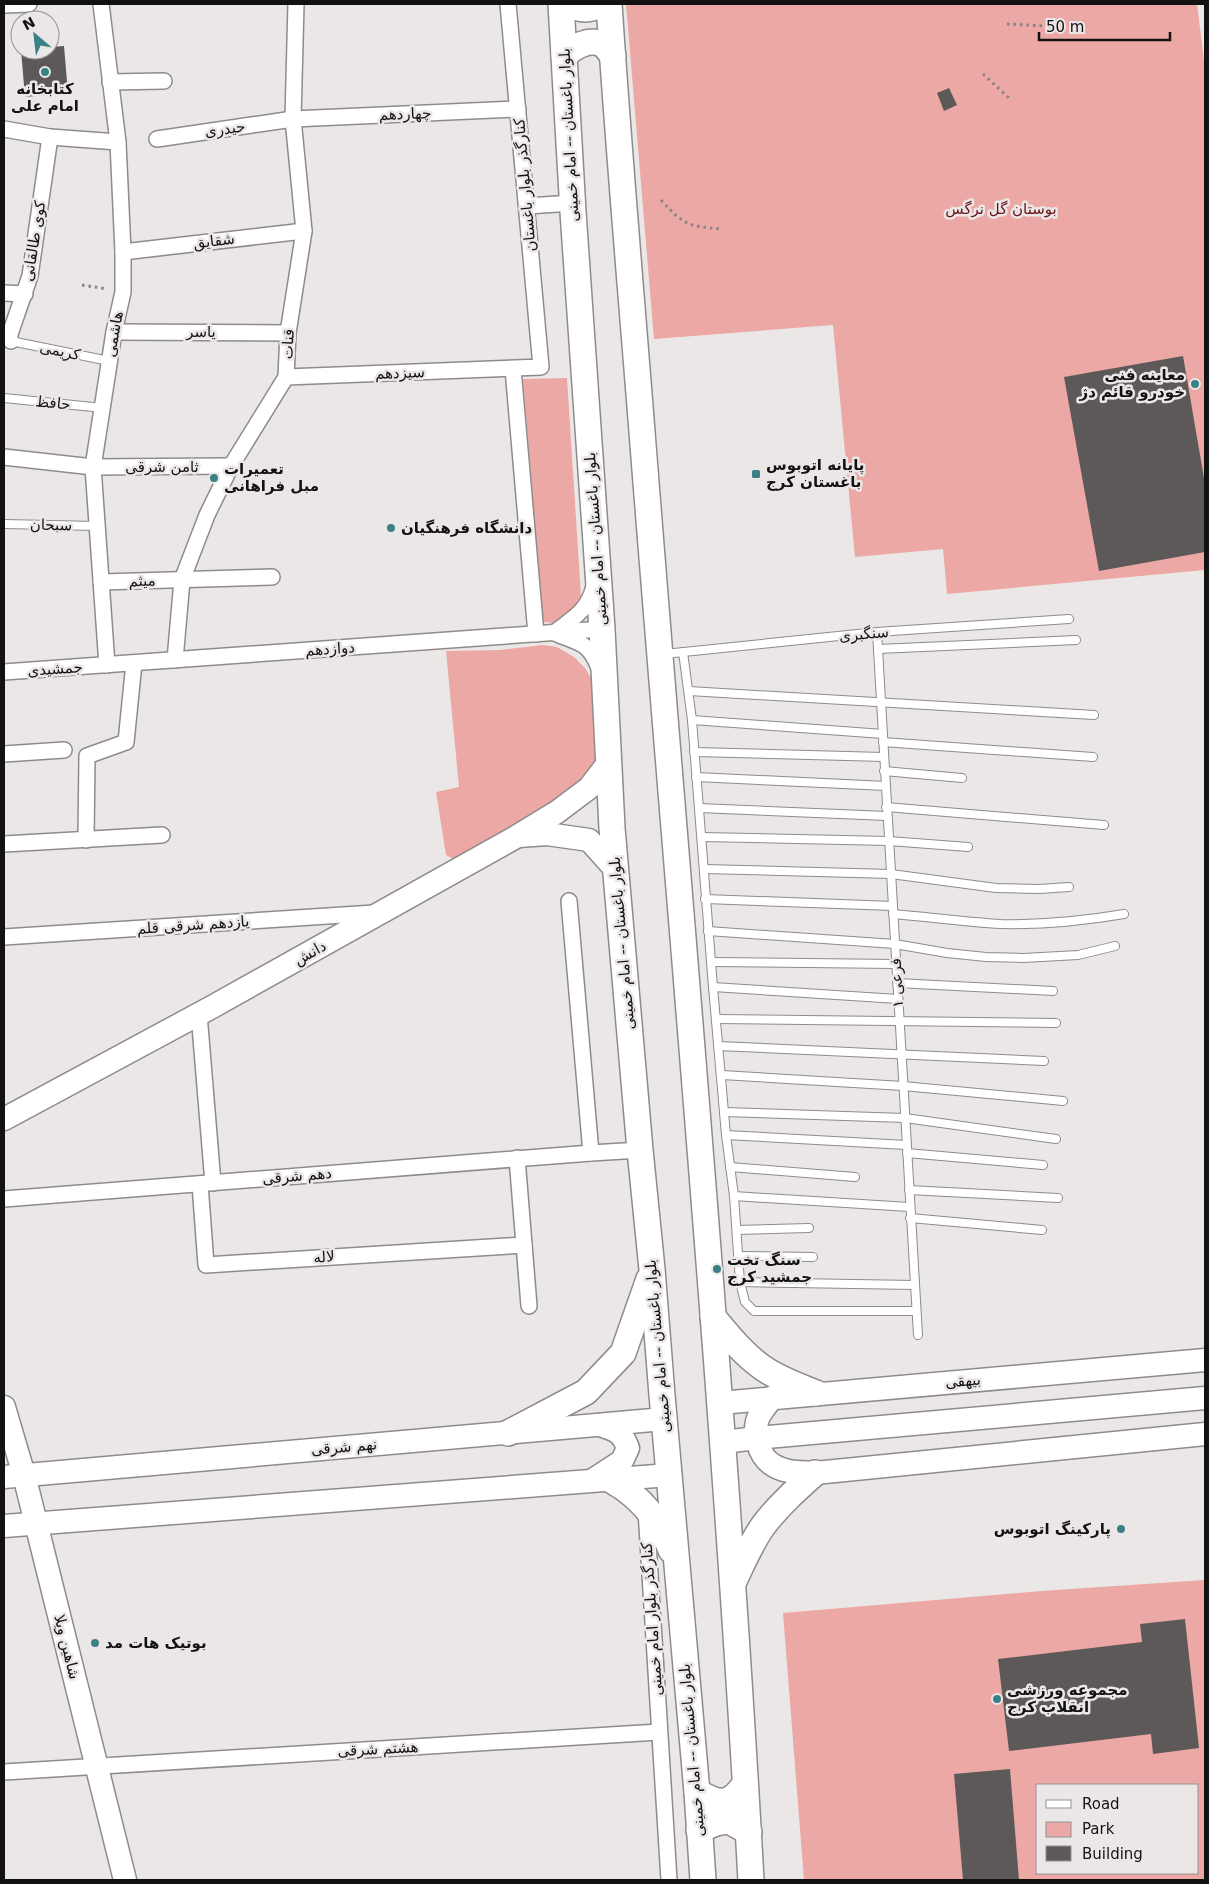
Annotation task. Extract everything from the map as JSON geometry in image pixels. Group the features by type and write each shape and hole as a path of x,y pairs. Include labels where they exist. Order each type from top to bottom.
{"main road":[{"name":"بلوار باغستان -- امام خمینی","path":"561,4 602,629 615,869 652,1269 703,1880"},
{"path":"568,4 583,9 595,8 601,4"},
{"path":"609,4 671,653 751,1880"},
{"path":"564,55 576,45 591,42 603,45 613,56"},
{"path":"508,1433 586,1392 623,1354 652,1269"},
{"path":"713,1317 741,1349 763,1368 784,1380 816,1393"},
{"path":"733,1584 763,1526 777,1508 814,1473"},
{"path":"600,1481 626,1488 646,1506 664,1532 677,1568"},
{"path":"697,1792 712,1801 727,1801 736,1796 745,1784"},
{"path":"699,1830 729,1820 748,1832"}],"street":[{"path":"4,5 29,4"},
{"name":"هاشمی","path":"101,4 118,142 123,252 123,292 114,332 93,467 106,665"},
{"name":"قنات","path":"175,660 182,580 207,516 231,466 286,377 288,333 304,231 293,118 296,4"},
{"name":"کنارگذر بلوار باغستان","path":"508,4 541,367"},
{"path":"110,82 164,81"},
{"name":"چهاردهم","path":"293,118 518,109"},
{"name":"حیدری","path":"157,139 293,118"},
{"path":"4,129 50,137 118,142"},
{"name":"کوی طالقانی","path":"11,341 9,337 30,276 50,137"},
{"path":"527,206 573,203"},
{"name":"شقایق","path":"123,252 304,231"},
{"path":"4,293 25,294"},
{"name":"یاسر","path":"114,332 288,333"},
{"name":"سیزدهم","path":"286,377 541,367"},
{"path":"513,369 536,634"},
{"name":"ثامن شرقی","path":"4,457 93,467 231,466"},
{"path":"553,633 582,612 591,597 598,567"},
{"name":"میثم","path":"101,582 272,578"},
{"name":"دوازدهم","path":"106,665 602,629"},
{"path":"553,633 583,644 593,654 605,684"},
{"path":"86,840 87,756 126,742 134,663"},
{"name":"جمشیدی","path":"4,672 106,665"},
{"path":"4,754 64,750"},
{"path":"516,837 557,812 589,788 609,762"},
{"name":"دانش","path":"4,1119 199,1014 516,837 547,834 590,840 615,869"},
{"path":"4,844 162,835"},
{"path":"569,901 591,1153"},
{"name":"یازدهم شرقی قلم","path":"4,937 383,912"},
{"path":"199,1014 207,1183"},
{"name":"دهم شرقی","path":"4,1199 640,1150"},
{"path":"517,1158 529,1306"},
{"name":"لاله","path":"207,1183 206,1265 524,1245"},
{"name":"بیهقی","path":"720,1403 1205,1360"},
{"path":"773,1397 758,1417 757,1438 766,1458 773,1465 790,1472 814,1473 1205,1434"},
{"path":"723,1442 1205,1398"},
{"name":"شاهین ویلا","path":"4,1413 14,1476 36,1524 125,1880"},
{"name":"نهم شرقی","path":"14,1476 664,1419"},
{"path":"600,1425 624,1436 628,1448 622,1461 600,1481"},
{"path":"4,1526 669,1475"},
{"name":"کنارگذر بلوار امام خمینی","path":"646,1506 669,1880"},
{"name":"هشتم شرقی","path":"4,1772 660,1732"}],"lane":[{"name":"کریمی","path":"11,341 109,362"},
{"name":"حافظ","path":"4,398 103,408"},
{"name":"سبحان","path":"4,524 97,526"},
{"name":"سنگبری","path":"671,653 877,632 1069,619"},
{"name":"۱ فرعی","path":"877,632 909,1207 918,1335"},
{"path":"878,649 1076,640"},
{"path":"671,653 689,691 726,1135 734,1196 740,1282 746,1302 754,1311 916,1311"},
{"path":"689,691 1094,715"},
{"path":"692,720 1093,757"},
{"path":"694,752 884,757"},
{"path":"884,771 962,778"},
{"path":"696,777 886,786"},
{"path":"886,807 1104,826"},
{"path":"699,808 887,816"},
{"path":"702,837 889,841 968,847"},
{"path":"704,869 891,874 996,888 1039,889 1069,887"},
{"path":"705,899 893,910 999,924 1081,921 1124,914"},
{"path":"708,931 895,944 947,953 1023,958 1078,955 1115,946"},
{"path":"711,962 896,964"},
{"path":"897,983 1053,991"},
{"path":"713,987 898,999"},
{"path":"716,1019 1056,1023"},
{"path":"718,1046 1044,1061"},
{"path":"722,1075 903,1086 1063,1101"},
{"path":"724,1112 905,1118 1056,1139"},
{"path":"726,1135 907,1149 1043,1165"},
{"path":"730,1166 855,1176"},
{"path":"909,1190 1058,1198"},
{"path":"734,1196 909,1207"},
{"path":"910,1218 1042,1230"},
{"path":"737,1230 809,1228"},
{"path":"738,1256 813,1257"},
{"path":"740,1282 915,1286"}],"path":[{"path":"1006,24 1043,26"},
{"path":"983,74 1009,98"},
{"path":"661,200 679,219 695,227 722,229"},
{"path":"82,285 123,292"}],"green space":[{"name":"بوستان گل نرگس","path":"626,4 1197,4 1205,68 1205,570 947,594 943,549 855,557 833,325 654,339"},
{"path":"567,378 582,612 554,623 543,622 523,379"},
{"path":"543,645 557,647 574,657 585,668 596,687 597,760 579,785 456,860 446,855 436,792 459,787 446,651 500,650"},
{"name":"مجموعه ورزشی انقلاب کرج","path":"1205,1580 1205,1880 804,1880 783,1613 1041,1591"}],"building":[{"name":"کتابخانه امام علی","path":"60,46 64,46 68,93 25,97 22,60 60,60"},
{"path":"949,88 957,105 944,111 937,93"},
{"path":"1183,356 1205,484 1205,552 1099,571 1064,377"},
{"path":"1185,1619 1199,1748 1153,1754 1151,1734 1009,1751 998,1659 1142,1642 1140,1624"},
{"path":"1010,1769 1019,1880 963,1880 954,1774"}],"place":[{"name":"کتابخانه امام علی","path":"45,72"},
{"name":"معاینه فنی خودرو قائم دژ","path":"1195,384"},
{"name":"پایانه اتوبوس باغستان کرج","path":"756,474"},
{"name":"تعمیرات مبل فراهانی","path":"214,478"},
{"name":"دانشگاه فرهنگیان","path":"391,528"},
{"name":"سنگ تخت جمشید کرج","path":"717,1269"},
{"name":"پارکینگ اتوبوس","path":"1121,1529"},
{"name":"بوتیک هات مد","path":"95,1643"},
{"name":"مجموعه ورزشی انقلاب کرج","path":"997,1699"}]}
